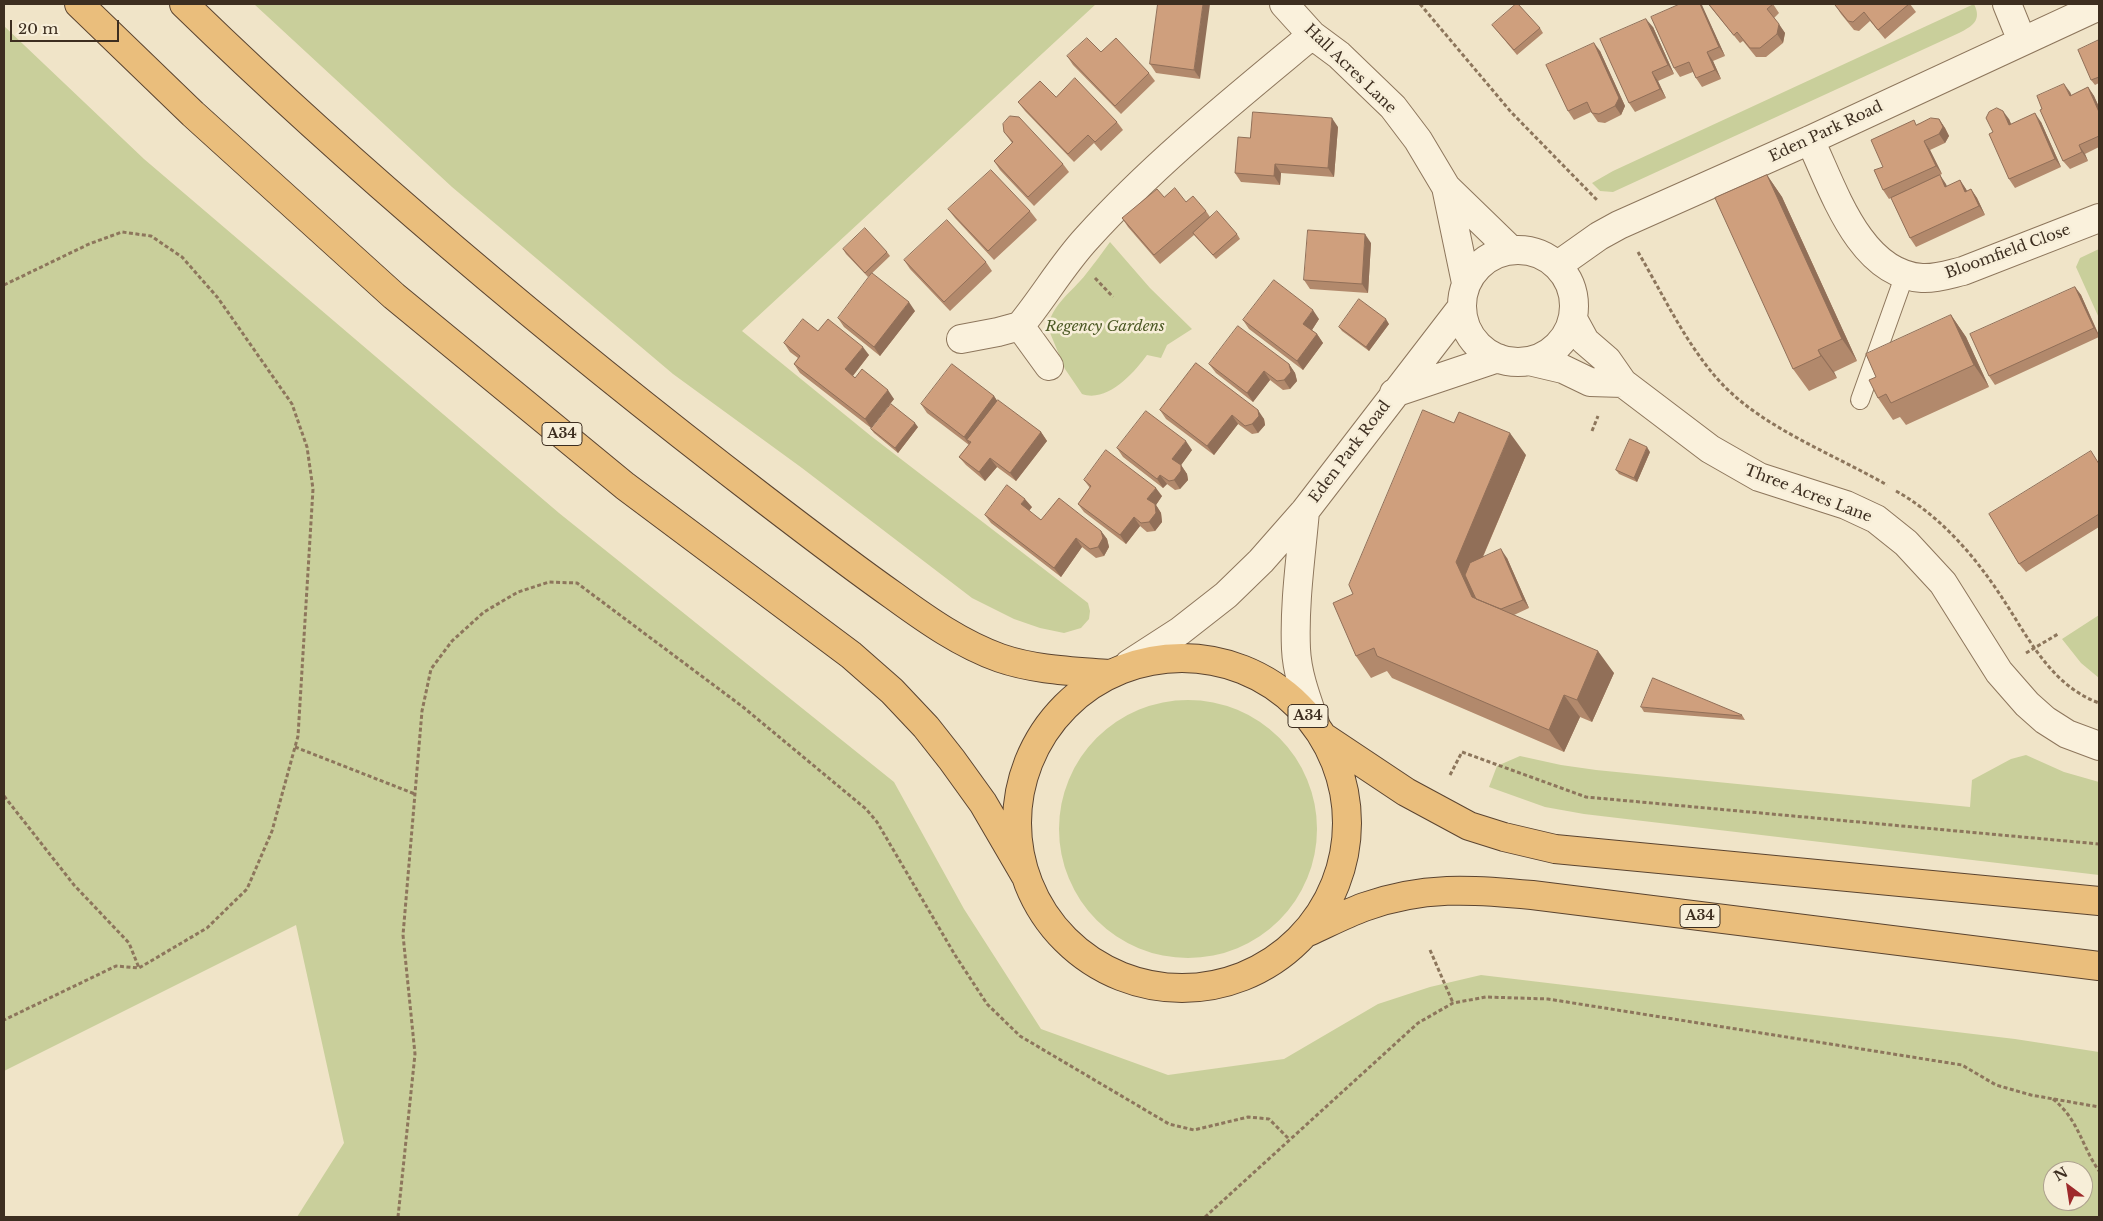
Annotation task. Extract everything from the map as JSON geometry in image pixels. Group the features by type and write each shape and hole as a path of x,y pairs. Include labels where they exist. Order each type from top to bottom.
{"highway":[{"name":"A34","path":"79,4 208,128 394,296 625,486 851,655 892,691 926,727 983,803 1025,875 1036,901 1056,931 1086,958 1120,977 1153,986 1188,988 1226,983 1257,971 1282,955 1306,933 1327,904 1338,881 1345,854 1348,827 1346,794 1334,756 1320,731"},
{"name":"A34","path":"184,4 245,63 448,246 674,430 859,572 964,642 1000,658 1041,669 1119,669 1174,658 1203,658 1232,664 1260,676 1282,690 1320,731 1406,792 1469,826 1504,837 1555,849 2099,901"},
{"name":"A34","path":"1025,875 1016,834 1017,803 1026,766 1052,721 1067,704 1085,689 1119,669"},
{"name":"A34","path":"1306,933 1364,907 1398,898 1441,890 1474,890 1552,897 2099,966"}],"street":[{"name":"Hall Acres Lane","path":"1284,4 1312,35 1339,55 1393,108 1418,140 1446,187 1511,250"},
{"path":"2007,4 2022,41"},
{"name":"Eden Park Road","path":"1558,266 1598,236 1619,225 1810,140 2099,6"},
{"path":"961,339 1020,326 1035,309 1072,254 1105,219 1205,126 1312,35"},
{"name":"Bloomfield Close","path":"1810,140 1857,235 1870,252 1887,266 1906,274 1922,278 1943,276 2099,218"},
{"name":"Hall Acres Lane","path":"1446,187 1464,295"},
{"path":"1511,250 1528,250 1544,256 1558,266 1569,280 1574,296 1573,319 1567,334 1557,346 1544,356 1530,361 1513,362 1498,358 1483,350 1472,337 1464,323 1464,295 1474,271 1484,261 1497,253 1511,250"},
{"name":"Eden Park Road","path":"1119,669 1180,631 1226,595 1261,561 1305,511 1394,393 1464,295"},
{"name":"Three Acres Lane","path":"1573,319 1586,341 1608,360 1623,383 1693,437 1731,462 1759,477 1846,505 1876,519 1906,543 1943,583 1999,672 2027,704 2045,720 2067,734 2099,746"},
{"path":"1020,326 1049,366"},
{"name":"Eden Park Road","path":"1394,393 1498,358"},
{"path":"1530,361 1563,369 1590,382 1623,383"},
{"name":"Eden Park Road","path":"1305,511 1297,594 1296,650 1304,693 1320,731"}],"lane":[{"path":"1860,400 1906,274"}],"path":[{"path":"1420,4 1511,112 1602,204"},
{"path":"4,285 89,244 122,232 151,236 182,257 218,298 292,404 307,447 313,489 298,736 272,831 247,889 207,928 139,968 116,966 4,1020"},
{"path":"398,1217 415,1054 403,935 422,711 431,669 452,641 484,612 518,592 549,582 577,583 742,707 866,809 877,822 955,955 987,1004 1020,1036 1169,1124 1194,1130 1248,1117 1269,1119 1289,1140"},
{"path":"2022,656 2058,634"},
{"path":"295,747 415,794"},
{"path":"1450,774 1462,752 1586,798 2099,844"},
{"path":"4,796 74,885 129,943 139,968"},
{"path":"1430,950 1453,1003"},
{"path":"1205,1217 1418,1023 1453,1003 1486,997 1548,999 1962,1065 1996,1085 2099,1107"},
{"path":"2052,1098 2066,1109 2099,1171"}],"green space":[{"path":"254,4 1096,4 742,331 871,436 1088,603 1089,619 1081,628 1064,633 1040,628 1014,619 972,598 802,468 673,374 452,187"},
{"path":"1974,4 1977,14 1975,22 1959,33 1613,192 1600,191 1592,183 1613,171"},
{"path":"4,26 144,159 559,513 894,782 964,909 1041,1029 1168,1075 1284,1059 1378,1004 1430,987 1481,975 2015,1039 2099,1052 2099,1217 297,1217 344,1143 296,925 4,1071"},
{"name":"Regency Gardens","path":"1110,242 1150,288 1192,329 1167,345 1161,358 1147,355 1119,385 1101,394 1091,396 1082,394 1065,369 1048,328 1053,312 1058,305 1086,274"},
{"path":"2099,249 2099,318 2076,267 2080,258"},
{"path":"2099,615 2099,678 2081,663 2062,639"},
{"path":"1188,700 1213,703 1237,710 1259,722 1279,738 1295,758 1307,780 1314,804 1317,829 1314,854 1307,878 1295,900 1279,920 1259,936 1237,948 1213,955 1188,958 1163,955 1139,948 1117,936 1097,920 1081,900 1069,878 1062,854 1059,829 1062,804 1069,780 1081,758 1097,738 1117,722 1139,710 1163,703"},
{"path":"2026,755 2064,772 2099,782 2099,875 1584,814 1545,807 1489,787 1497,766 1520,756 1596,770 1970,807 1972,780 2011,759"}],"building":[{"path":"1158,4 1203,4 1194,70 1150,64"},
{"path":"1516,4 1540,28 1514,50 1492,25"},
{"path":"1680,4 1700,4 1719,47 1707,52 1715,70 1696,78 1689,62 1674,68 1651,17"},
{"path":"1709,4 1773,4 1767,9 1779,24 1777,34 1760,48 1750,48 1737,32 1734,35"},
{"path":"1835,4 1909,4 1878,30 1864,12 1853,22 1848,21"},
{"path":"1646,19 1668,65 1652,72 1660,89 1629,103 1600,39"},
{"path":"1087,38 1101,52 1116,38 1149,73 1115,106 1067,56"},
{"path":"2099,40 2099,77 2091,80 2078,50"},
{"path":"1594,43 1619,98 1615,106 1599,114 1592,113 1587,102 1568,111 1546,65"},
{"path":"1075,78 1117,122 1095,142 1088,135 1068,154 1018,102 1040,81 1056,97"},
{"path":"2064,84 2070,96 2088,87 2099,112 2099,136 2079,145 2082,152 2063,161 2040,110 2042,109 2037,96"},
{"path":"1997,108 2003,111 2009,125 2035,113 2055,159 2009,179 1989,134 1993,132 1986,118 1989,112"},
{"path":"1253,112 1332,118 1328,168 1275,164 1274,176 1235,173 1238,137 1250,138"},
{"path":"1010,116 1019,117 1063,164 1028,197 994,161 1013,142 1004,132 1003,124"},
{"path":"1931,118 1939,119 1943,127 1939,134 1924,141 1936,166 1883,190 1874,170 1883,167 1871,140 1914,120 1916,125"},
{"path":"991,170 1030,211 988,251 948,209"},
{"path":"1767,175 1842,339 1818,350 1821,356 1793,369 1715,198"},
{"path":"1940,175 1945,187 1960,180 1965,192 1971,189 1979,206 1910,238 1891,198"},
{"path":"1175,188 1186,202 1193,196 1206,211 1154,255 1122,218 1157,189 1164,197"},
{"path":"1217,211 1237,234 1213,255 1193,233"},
{"path":"947,220 986,262 944,302 904,260"},
{"path":"865,228 887,252 865,273 843,249"},
{"path":"1308,230 1365,234 1362,284 1304,280"},
{"path":"872,273 909,302 874,347 838,318"},
{"path":"1274,280 1313,310 1303,324 1317,334 1297,361 1243,320"},
{"path":"2075,287 2094,328 1989,376 1970,334"},
{"path":"1359,299 1386,319 1366,347 1339,327"},
{"path":"1951,315 1974,365 1891,403 1886,394 1878,398 1869,380 1876,377 1866,354"},
{"path":"803,319 818,331 828,319 863,347 845,369 855,378 862,369 888,390 865,419 794,364 800,356 784,343"},
{"path":"1238,326 1289,364 1291,372 1284,380 1277,381 1264,371 1247,393 1209,364"},
{"path":"1196,363 1258,410 1259,416 1252,424 1245,426 1232,415 1207,446 1160,410"},
{"path":"952,364 994,396 964,437 921,404"},
{"path":"998,400 1041,432 1010,473 990,458 979,472 959,457 971,442 967,440"},
{"path":"891,404 915,423 895,448 871,429"},
{"path":"1423,410 1454,423 1459,412 1510,433 1456,562 1472,597 1598,651 1577,700 1564,695 1549,730 1377,656 1374,648 1356,656 1333,603 1353,594 1349,585"},
{"path":"1146,411 1186,441 1172,459 1181,465 1181,471 1174,480 1169,481 1160,475 1157,479 1117,448"},
{"path":"1630,439 1647,447 1634,478 1616,470"},
{"path":"1106,450 1156,488 1147,499 1155,504 1156,513 1149,522 1141,523 1134,517 1120,535 1078,504 1091,486 1084,480"},
{"path":"2091,451 2099,464 2099,514 2019,564 1989,514"},
{"path":"1007,485 1025,499 1021,504 1041,520 1059,498 1101,531 1103,538 1098,547 1090,549 1076,538 1054,568 985,515"},
{"path":"1501,549 1523,600 1501,609 1476,599 1465,575 1470,563"},
{"path":"1653,678 1742,715 1641,707"}]}
